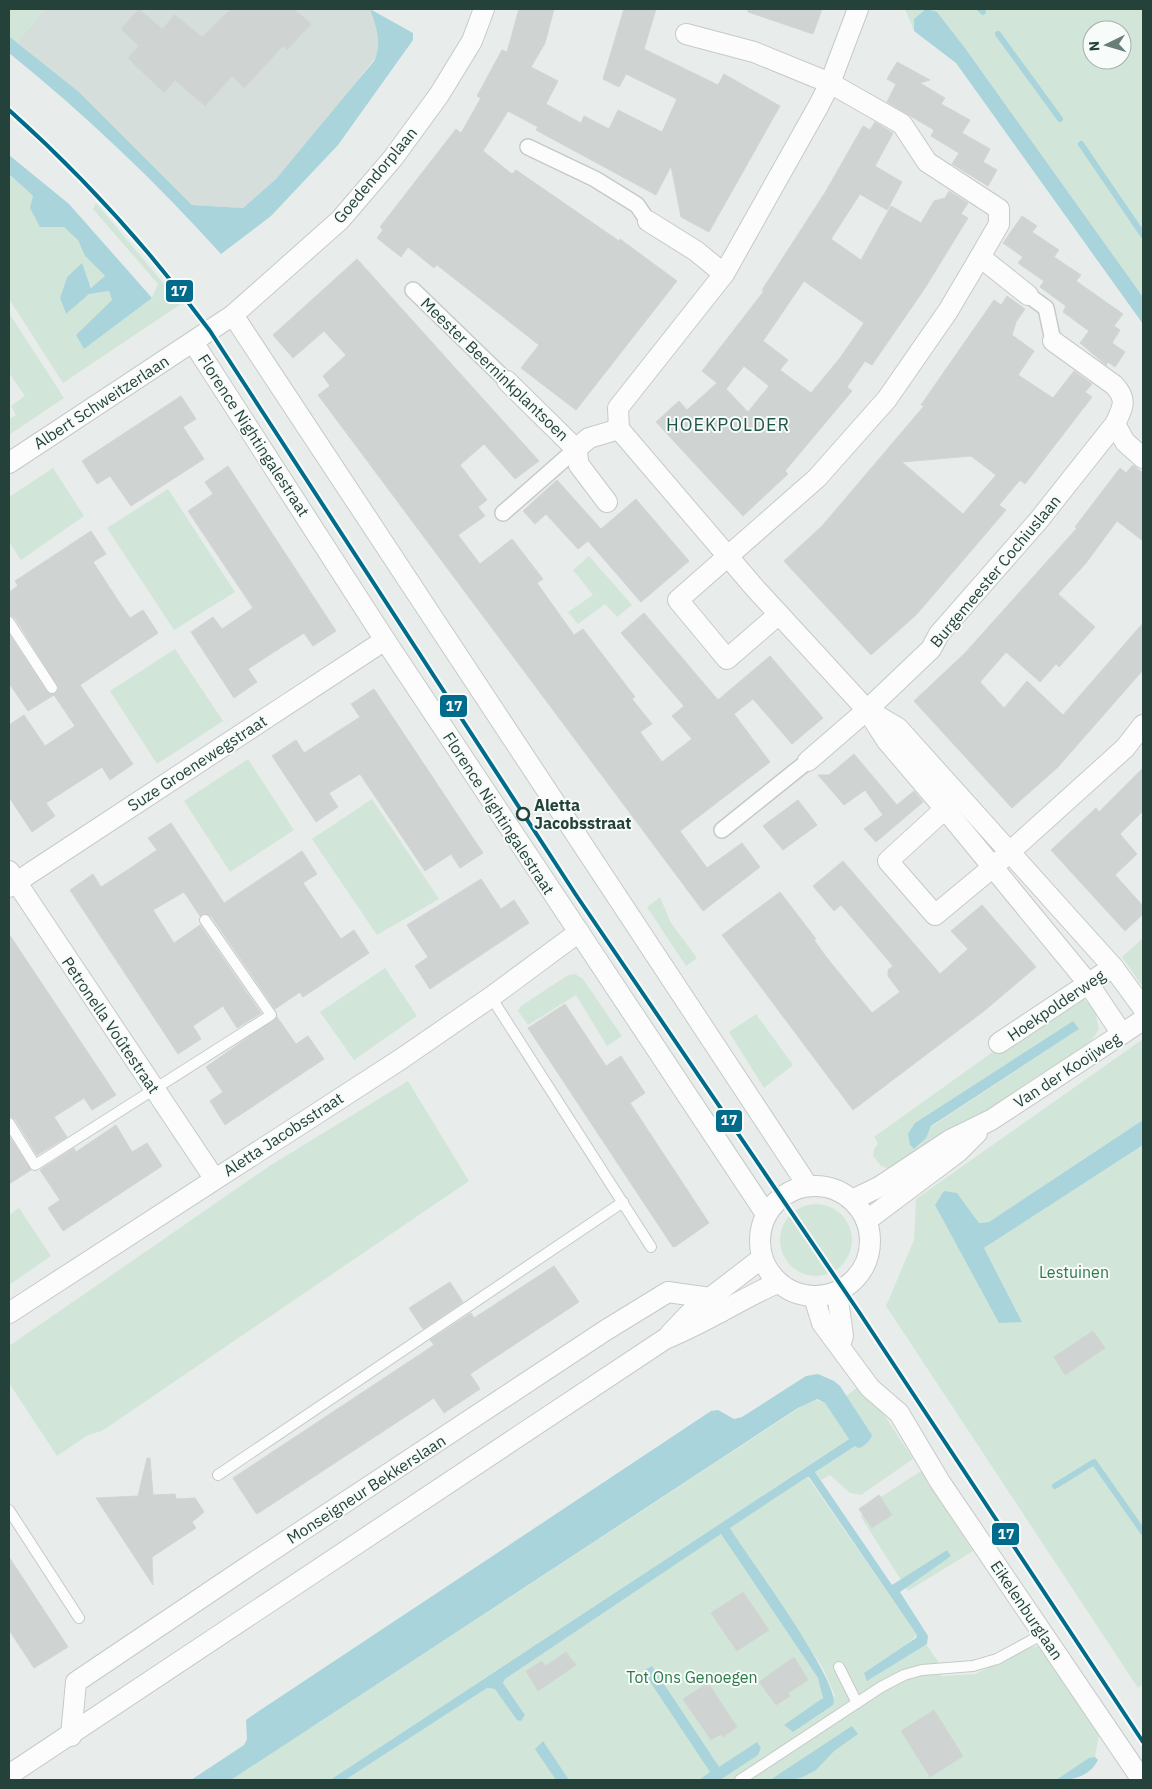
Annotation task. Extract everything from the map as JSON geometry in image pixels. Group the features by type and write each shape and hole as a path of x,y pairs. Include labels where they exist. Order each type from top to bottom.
{"street":[{"name":"Goedendorplaan","path":"233,315 340,220 393,158 439,95 472,41 484,9"},
{"path":"858,9 830,83 724,274 618,408 619,429 728,557 867,710 887,741 952,802 1010,851 1114,967 1143,1008"},
{"path":"686,34 754,52 830,83 902,124 927,162 998,209 999,224 948,312 887,398 817,478 678,600 728,659 779,614"},
{"path":"528,147 595,179 637,204 648,221 696,251 724,274"},
{"path":"980,257 1046,308 1053,341"},
{"name":"Meester Beerninkplantsoen","path":"413,290 576,449 579,465 607,502"},
{"name":"Florence Nightingalestraat","path":"233,315 193,342 385,640 766,1214"},
{"path":"233,315 808,1186"},
{"name":"Burgemeester Cochiuslaan","path":"867,710 931,649 939,634 1038,521 1115,424 1124,406 1122,394 1114,385 1053,341"},
{"name":"Albert Schweitzerlaan","path":"9,463 193,342"},
{"path":"1115,424 1125,442 1143,458"},
{"name":"Meester Beerninkplantsoen","path":"503,513 589,438 619,429"},
{"name":"Suze Groenewegstraat","path":"11,880 385,640"},
{"path":"722,830 808,761 867,710"},
{"path":"952,802 888,861 935,915 993,867 1125,748 1143,725"},
{"path":"952,802 993,867 1088,982 1122,1034"},
{"name":"Petronella Voûtestraat","path":"11,880 214,1178"},
{"name":"Aletta Jacobsstraat","path":"9,1313 214,1178 401,1059 491,997 579,932"},
{"name":"Hoekpolderweg","path":"999,1043 1088,982 1114,967"},
{"name":"Van der Kooijweg","path":"852,1200 879,1186 950,1140 991,1120 1143,1020"},
{"name":"Van der Kooijweg","path":"866,1221 958,1152 991,1120"},
{"path":"808,1186 824,1186 838,1191 852,1200 866,1221 870,1238 868,1255 861,1271 850,1284 836,1293 814,1297 800,1295 778,1282 768,1271 762,1258 759,1244 761,1228 766,1214 780,1198 790,1192 808,1186"},
{"path":"9,1775 18,1765 71,1736 666,1339 696,1327 762,1258"},
{"path":"715,1305 778,1282"},
{"name":"Monseigneur Bekkerslaan","path":"71,1736 76,1682 247,1566 606,1330 668,1292 715,1305"},
{"path":"836,1293 843,1336 840,1345"},
{"name":"Eikelenburglaan","path":"814,1297 822,1323 870,1388 899,1413 940,1482 1043,1634 1140,1770"}],"lane":[{"path":"9,622 52,688"},
{"path":"9,1123 35,1165 271,1015 205,920"},
{"path":"491,997 651,1247"},
{"path":"218,1475 623,1202"},
{"path":"9,1510 79,1618"},
{"path":"740,1780 857,1703 904,1675 922,1670 973,1666 997,1659 1043,1634"},
{"path":"839,1667 857,1703"}],"shaded area":[{"path":"45,9 370,9 379,36 378,54 317,133 276,179 243,208 192,205 79,92 17,42"}],"green space":[{"path":"9,9 45,9 17,42 9,36"},
{"path":"905,9 1143,9 1143,297 965,48 937,12 914,19 914,31"},
{"path":"9,174 79,240 85,256 105,277 92,288 82,264 67,277 60,298 66,314 89,294 109,291 112,300 76,335 84,349 152,298 158,284 93,209 96,203 181,304 63,383 9,299"},
{"path":"9,313 64,398 9,435 9,419 16,415 11,406 25,396 9,373"},
{"path":"53,468 84,516 21,560 9,542 9,497"},
{"path":"168,489 235,592 174,630 107,528"},
{"path":"589,556 632,605 617,617 605,604 578,624 568,612 593,595 573,570"},
{"path":"175,649 223,721 157,764 110,691"},
{"path":"248,759 294,830 230,872 184,801"},
{"path":"372,799 439,899 377,935 312,839"},
{"path":"660,897 671,923 697,958 686,966 647,907"},
{"path":"1143,938 1143,987 1122,957"},
{"path":"385,968 417,1016 354,1060 320,1012"},
{"path":"575,974 583,979 622,1036 607,1046 576,995 528,1025 518,1011 521,1006 568,975"},
{"path":"1075,993 1094,1007 1099,1029 1090,1043 926,1153 889,1169 881,1166 873,1156 874,1149 878,1144 874,1137","holes":["1073,1021 1079,1029 931,1127 919,1145 914,1148 915,1123"]},
{"path":"756,1014 793,1065 764,1088 729,1032"},
{"name":"Lestuinen","path":"1143,1039 1143,1120 989,1222 979,1223 957,1193 943,1191 1022,1322 984,1248 1143,1145 1143,1684 1138,1688 886,1306 914,1240 916,1199"},
{"path":"408,1081 469,1181 102,1431 88,1435 57,1456 9,1383 9,1346 271,1165"},
{"path":"816,1204 836,1210 846,1220 852,1240 846,1260 836,1270 816,1276 796,1270 786,1260 780,1240 786,1220 796,1210"},
{"path":"19,1208 51,1256 9,1285 9,1215"},
{"path":"858,1387 883,1413 913,1459 861,1495 850,1493 830,1475 821,1480 815,1471 872,1435 846,1396"},
{"path":"813,1399 825,1403 850,1438 330,1780 231,1780"},
{"path":"921,1471 973,1551 908,1591 905,1586 951,1556 947,1550 901,1580 861,1517 864,1508"},
{"name":"Tot Ons Genoegen","path":"807,1476 917,1635 867,1681 926,1644 940,1664 941,1676 975,1674 1032,1647 1040,1646 1099,1734 1095,1757 1056,1780 345,1780 487,1688 495,1689 525,1715 503,1683 505,1679 721,1534 818,1678 823,1694 821,1701 835,1696 823,1668 730,1528"}],"water":[{"path":"370,9 413,33 413,40 338,145 271,216 221,254 119,149 9,53 9,36 79,92 192,205 243,208 276,179 374,61 377,54 378,41"},
{"path":"926,9 937,12 965,48 1143,297 1143,324 956,63 914,31 914,19"},
{"path":"9,155 69,204 152,298 84,349 76,335 112,300 109,291 89,294 66,314 60,298 67,277 82,263 91,288 105,276 85,256 78,240 64,227 40,227 30,208 33,196 9,174"},
{"path":"1073,1021 1079,1029 931,1126 926,1138 914,1149 910,1145 908,1134 915,1123"},
{"path":"1143,1120 1143,1145 984,1248 1022,1322 999,1323 935,1205 944,1191 957,1193 979,1223 989,1222"},
{"path":"818,1374 834,1381 840,1386 872,1435 865,1445 858,1448 855,1446 815,1472 892,1585 947,1550 951,1556 900,1592 928,1636 927,1644 867,1681 864,1673 916,1638 917,1635 809,1477 730,1528 809,1647 824,1673 832,1693 833,1705 793,1732 784,1725 823,1698 818,1678 721,1534 505,1679 503,1683 525,1715 521,1721 517,1720 495,1689 487,1688 345,1780 330,1780 849,1439 825,1403 817,1399 798,1408 231,1780 191,1780 244,1745 247,1739 246,1720 250,1717 711,1411 718,1410 734,1419 742,1417 806,1376"},
{"path":"652,1666 719,1767 757,1742 761,1748 758,1755 720,1780 699,1780 710,1772 643,1671"},
{"path":"852,1726 858,1734 834,1751 816,1770 803,1777 791,1780 770,1780"},
{"path":"543,1741 569,1780 556,1780 535,1749"},
{"path":"1095,1757 1098,1760 1085,1774 1074,1778 1056,1780 1089,1758"}],"building":[{"path":"139,9 162,29 175,15 202,37 231,9 294,9 311,24 287,50 283,46 244,88 232,76 205,106 175,80 164,93 128,58 139,46 121,29"},
{"path":"519,9 554,9 545,43 531,67 558,81 546,104 581,123 584,116 609,129 618,110 662,132 677,99 626,74 619,87 603,79 624,9 656,9 644,49 718,85 724,74 780,106 709,232 681,217 671,166 656,195 536,130 538,127 508,111 483,151 512,174 516,170 619,241 620,239 677,281 576,410 521,368 539,345 437,265 434,268 408,247 401,257 377,238 383,230 380,227 456,129 461,133 481,98 477,96 502,50 507,52"},
{"path":"748,9 822,9 813,34 748,12"},
{"path":"897,62 930,80 920,83 945,98 941,104 970,120 962,133 990,149 983,162 997,170 988,186 952,164 959,153 931,136 934,130 887,102 896,84 887,79"},
{"path":"875,122 893,133 875,166 902,182 887,210 860,194 831,239 861,260 891,206 921,223 934,201 945,198 949,191 968,203 961,214 968,218 925,288 872,365 865,361 847,387 852,391 785,471 788,474 743,516 656,422 679,401 687,410 717,383 702,371 764,291 762,290 826,191 863,126 870,130","holes":["804,281 864,323 840,358 811,393 780,370 788,360 763,341","744,366 769,386 748,412 726,389"]},
{"path":"1022,216 1037,226 1032,232 1059,250 1054,257 1081,275 1076,281 1123,314 1114,326 1120,330 1112,343 1125,352 1115,367 1108,362 1106,365 1080,343 1089,331 1063,312 1066,306 1040,287 1044,281 1018,263 1023,257 1003,243"},
{"path":"357,259 539,461 515,479 484,444 460,465 487,500 478,507 485,516 458,535 480,564 512,539 543,579 537,583 574,635 583,629 635,697 632,699 652,724 640,732 662,762 692,739 672,716 684,706 621,633 644,613 718,700 770,656 823,718 792,744 753,699 734,714 770,762 680,831 707,868 742,843 760,867 703,911 318,395 330,386 323,376 346,355 324,331 293,358 273,335"},
{"path":"1007,296 1025,309 1016,322 1012,335 1034,351 1018,375 1053,398 1074,371 1092,384 1085,392 1092,397 1025,484 1020,480 999,505 1006,510 947,579 916,615 871,655 784,561 822,526 924,406 921,405 994,300 1001,305","holes":["971,456 996,475 963,514 902,462"]},
{"path":"181,396 196,419 183,427 204,459 131,506 110,476 97,484 82,461"},
{"path":"1133,465 1143,473 1143,541 1117,521 1086,563 1058,594 1095,627 1059,667 1056,664 1040,682 1006,652 980,682 1004,708 1027,681 1063,715 1143,623 1143,670 1058,767 1012,808 914,701 965,653 1077,528 1075,527 1120,468 1126,473"},
{"path":"228,466 336,631 313,646 304,633 248,669 257,682 234,698 191,632 213,617 222,629 253,608 188,511 213,494 205,482"},
{"path":"557,480 601,529 636,499 689,561 641,602 588,541 578,549 546,514 535,524 523,511"},
{"path":"91,531 106,554 93,562 119,602 130,618 143,610 158,633 80,685 133,764 110,780 102,767 46,803 55,816 32,832 9,797 9,725 24,715 45,746 75,726 54,695 28,711 9,683 9,634 47,692 55,694 59,688 15,618 9,615 9,592 18,586 15,581"},
{"path":"374,689 483,853 460,868 451,854 425,871 360,774 329,793 338,807 316,822 272,756 296,740 304,753 360,717 351,704"},
{"path":"854,754 897,805 914,791 923,802 876,842 864,829 883,815 865,790 844,805 818,775 829,775"},
{"path":"1143,768 1143,811 1120,834 1137,854 1115,875 1143,906 1143,914 1125,931 1051,850 1096,808 1099,812"},
{"path":"798,800 817,825 783,850 763,826"},
{"path":"171,823 224,903 302,851 317,874 303,883 341,939 354,930 369,953 303,997 300,992 275,1009 211,916 205,913 200,916 184,892 153,910 174,943 200,925 261,1013 237,1028 223,1006 193,1026 201,1039 178,1054 70,890 93,874 101,887 132,867 157,850 148,838"},
{"path":"843,861 940,974 968,949 951,931 982,905 1036,967 984,1011 853,1110 722,935 780,892 816,939 814,940 827,958 872,1013 900,992 888,976 888,970 893,966 841,905 834,911 813,886"},
{"path":"481,879 501,909 514,900 529,923 430,989 415,966 428,957 407,925"},
{"path":"9,934 116,1095 92,1110 84,1098 54,1117 67,1137 37,1155 15,1119 9,1116"},
{"path":"565,1004 606,1066 621,1056 645,1093 630,1103 709,1223 676,1246 673,1247 528,1028"},
{"path":"277,1017 296,1044 308,1036 324,1059 225,1125 210,1101 223,1092 206,1067"},
{"path":"116,1125 132,1152 147,1143 162,1166 63,1231 48,1208 60,1200 40,1170 74,1148 76,1152"},
{"path":"9,1136 31,1170 9,1184"},
{"path":"554,1266 579,1302 470,1374 480,1389 444,1413 434,1398 257,1514 255,1512 233,1478 434,1345 430,1340 471,1313 474,1318"},
{"path":"450,1282 463,1302 423,1329 409,1308"},
{"path":"1093,1331 1105,1348 1065,1375 1054,1357"},
{"path":"147,1458 150,1458 153,1495 175,1494 176,1499 195,1498 204,1512 192,1522 196,1528 152,1557 153,1585 96,1498 138,1496"},
{"path":"879,1495 892,1515 872,1528 859,1509"},
{"path":"9,1557 68,1647 34,1668 9,1630"},
{"path":"743,1592 769,1630 737,1651 711,1613"},
{"path":"566,1652 576,1665 538,1691 526,1671 542,1661 545,1666"},
{"path":"794,1657 808,1680 788,1693 790,1696 776,1705 759,1682"},
{"path":"708,1683 737,1727 723,1737 721,1734 711,1740 683,1699"},
{"path":"934,1710 963,1756 930,1777 901,1731"}],"waterway":[{"path":"980,9 983,12"},
{"path":"998,34 1060,119"},
{"path":"1081,144 1143,235"},
{"path":"1055,1486 1094,1462 1143,1532"}],"transit line":[{"name":"17","path":"9,110 64,161 115,215 164,272 210,331 576,895 859,1312 1143,1742"}],"place":[{"name":"Aletta Jacobsstraat","path":"523,814"}],"district":[{"name":"HOEKPOLDER","path":"728,424"}]}
